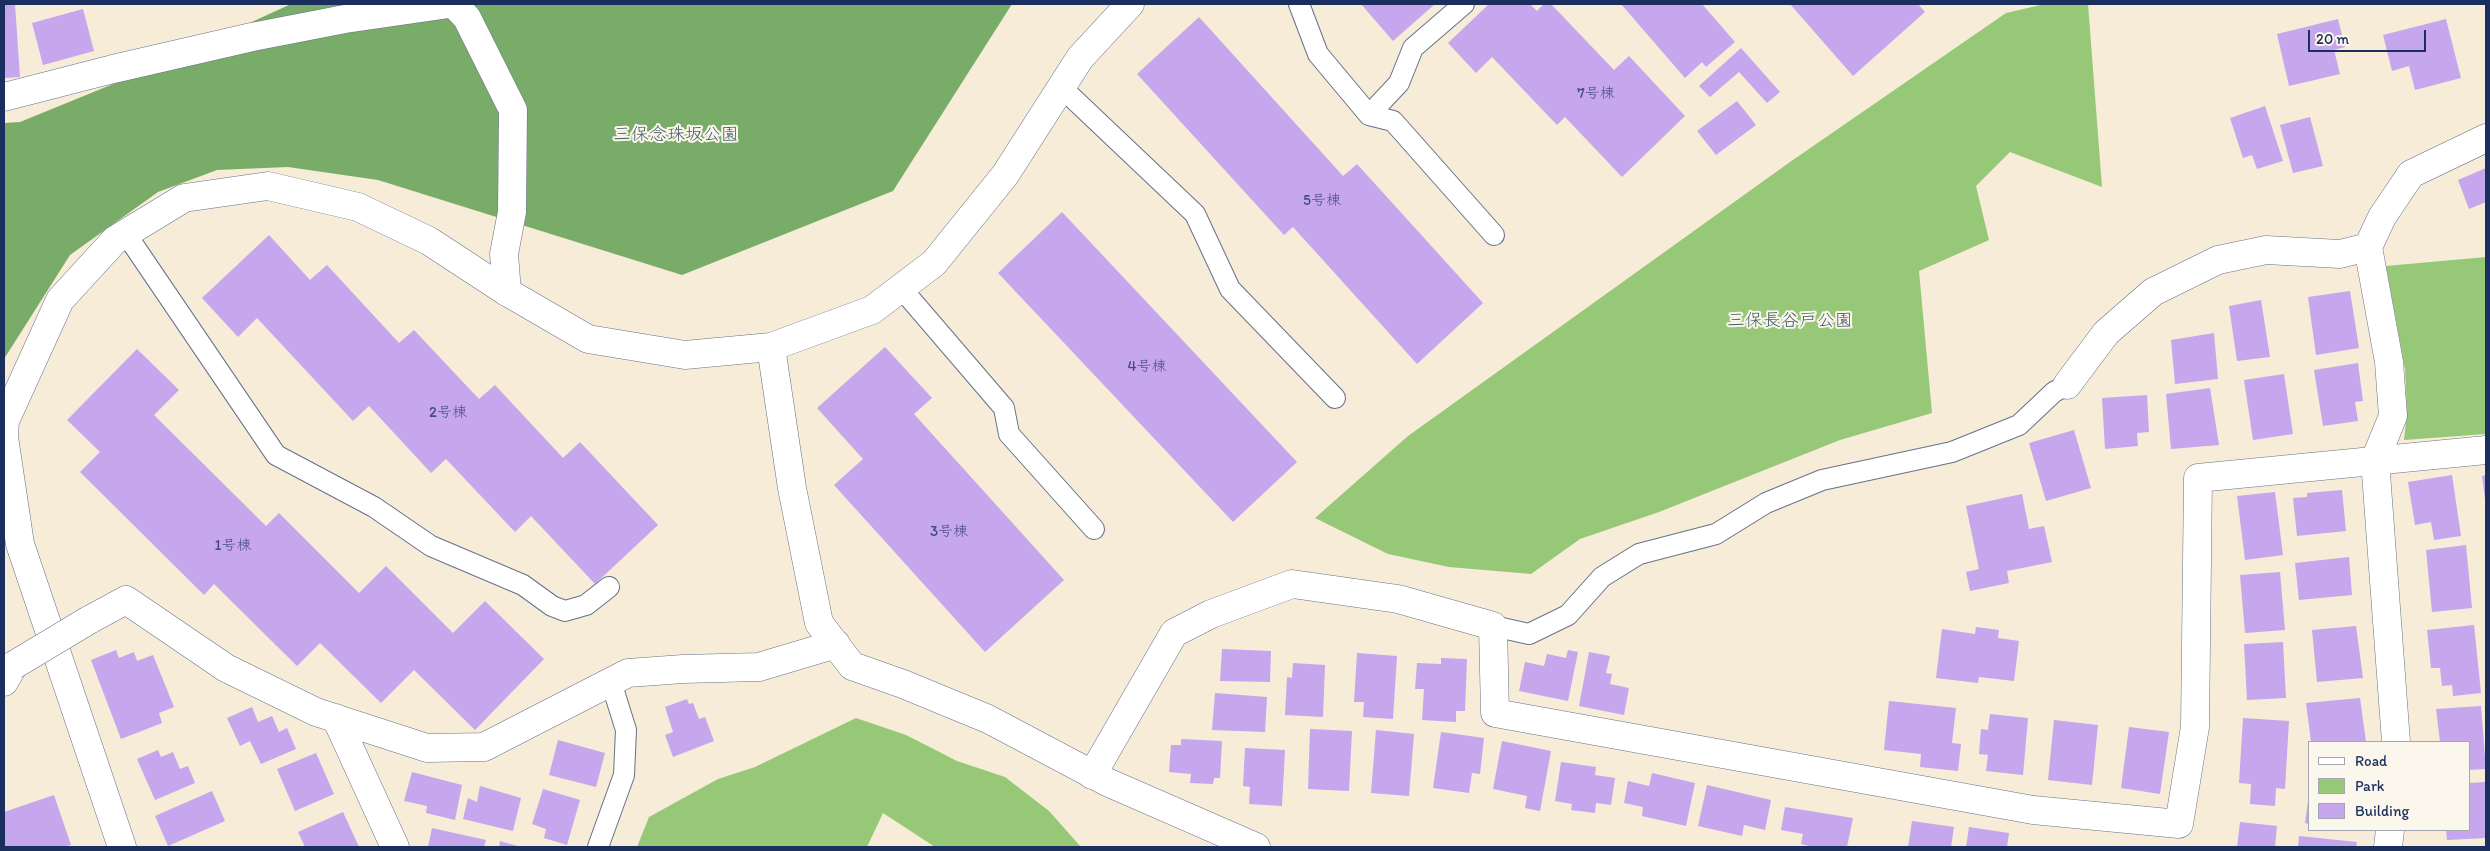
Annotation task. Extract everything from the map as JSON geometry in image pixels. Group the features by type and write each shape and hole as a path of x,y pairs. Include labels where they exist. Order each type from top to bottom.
{"street":[{"path":"4,97 113,69 252,37 345,19 449,4"},
{"path":"454,4 468,18 513,110 512,212 504,254 507,292"},
{"path":"122,847 20,544 4,428 60,300 115,240 184,198 268,186 358,207 429,241 507,292 588,340 685,355 771,347 872,310 934,263 1005,175 1080,58 1130,4"},
{"path":"2396,741 2375,460 2393,416 2389,362 2368,247 2382,217 2411,174 2486,138"},
{"path":"2067,385 2106,333 2153,292 2218,260 2266,250 2340,254 2368,247"},
{"path":"771,347 792,488 819,623 852,666 904,684 988,720 1092,775 1256,847"},
{"path":"1092,775 1174,633 1211,614 1292,584 1398,600 1493,626 1495,714 2033,810 2179,824 2195,727 2198,478 2486,450"},
{"path":"9,673 89,620 126,600 226,668 316,712 427,748 484,747 628,673 683,668 759,667 836,644"},
{"path":"336,718 395,847"},
{"path":"2388,847 2390,831"}],"lane":[{"path":"1299,4 1318,54 1368,115 1393,121 1494,235"},
{"path":"1368,115 1400,83 1413,48 1464,4"},
{"path":"1061,88 1195,214 1230,289 1334,398"},
{"path":"126,234 276,456 374,507 431,546 523,585 552,606 565,611 586,605 609,587"},
{"path":"901,288 1004,408 1009,434 1094,528"},
{"path":"1493,626 1529,634 1568,615 1602,577 1639,554 1716,534 1766,503 1822,480 1952,452 2019,425 2054,392 2067,385"},
{"path":"598,847 624,775 626,730 611,682"}],"green space":[{"name":"三保念珠坂公園","path":"291,4 1012,4 893,191 682,275 378,180 288,167 217,170 158,192 70,255 4,359 4,123 20,122 145,71"},
{"name":"三保長谷戸公園","path":"2045,4 2088,4 2102,187 2010,152 1976,186 1989,240 1919,271 1932,413 1840,440 1659,512 1580,539 1531,574 1449,567 1388,554 1315,518 1408,436 1790,162 2006,13"},
{"path":"2486,257 2486,434 2404,440 2407,413 2405,369 2386,266"},
{"path":"856,718 906,735 957,761 1005,777 1049,811 1081,847 935,847 883,813 867,847 637,847 649,817 718,779 755,767"}],"building":[{"path":"4,4 15,4 20,77 4,78"},
{"path":"1361,4 1435,4 1393,41"},
{"path":"1489,4 1530,4 1537,11 1544,4 1551,4 1614,70 1629,56 1685,116 1622,177 1565,117 1557,125 1492,57 1476,73 1448,43"},
{"path":"1621,4 1702,4 1735,42 1706,67 1702,62 1685,78"},
{"path":"1790,4 1918,4 1925,12 1853,76"},
{"path":"83,9 94,51 43,65 32,23"},
{"path":"1199,17 1343,176 1357,164 1483,303 1417,364 1293,227 1284,235 1137,74"},
{"path":"2338,19 2345,47 2334,50 2340,74 2289,86 2277,34"},
{"path":"2446,19 2461,78 2415,90 2409,66 2392,71 2383,35"},
{"path":"1741,48 1780,92 1767,103 1739,72 1710,97 1699,86"},
{"path":"1737,101 1756,125 1716,155 1697,131"},
{"path":"2265,106 2283,161 2257,169 2252,155 2243,158 2230,118"},
{"path":"2310,117 2323,166 2293,173 2280,125"},
{"path":"2486,168 2486,202 2469,209 2458,180"},
{"path":"1062,212 1297,462 1233,522 998,273"},
{"path":"269,235 310,280 327,265 399,343 414,330 479,399 495,385 563,458 580,442 658,525 595,584 531,516 515,532 446,459 431,473 369,406 353,421 257,318 238,337 202,298"},
{"path":"2350,291 2359,348 2316,355 2308,297"},
{"path":"2261,300 2270,357 2237,361 2229,306"},
{"path":"2214,333 2218,379 2175,384 2171,340"},
{"path":"885,347 932,398 914,414 1064,580 985,652 834,485 863,459 817,408"},
{"path":"137,349 179,390 154,415 266,526 279,513 359,593 386,566 453,633 485,601 544,659 475,730 414,670 381,703 320,643 297,666 214,584 204,595 80,472 100,452 67,420"},
{"path":"2358,363 2363,401 2355,402 2358,421 2323,426 2314,370"},
{"path":"2284,374 2293,434 2253,440 2244,380"},
{"path":"2210,388 2219,445 2171,449 2166,394"},
{"path":"2147,395 2149,432 2137,433 2138,446 2105,449 2102,398"},
{"path":"2074,430 2091,488 2046,501 2029,443"},
{"path":"2452,475 2461,536 2434,540 2431,522 2415,525 2408,482"},
{"path":"2486,475 2486,499 2485,499 2482,476"},
{"path":"2342,490 2346,531 2297,536 2293,498 2307,497 2307,493"},
{"path":"2275,492 2283,555 2245,560 2237,496"},
{"path":"2022,494 2029,529 2044,526 2052,562 2007,571 2009,583 1970,591 1966,572 1979,569 1966,506"},
{"path":"2466,545 2472,608 2432,612 2426,550"},
{"path":"2349,557 2352,595 2299,600 2295,563"},
{"path":"2280,572 2285,630 2245,633 2240,575"},
{"path":"2474,625 2481,693 2453,696 2452,685 2442,686 2440,668 2431,668 2427,630"},
{"path":"2356,626 2363,678 2317,682 2312,630"},
{"path":"1976,627 1999,630 1998,638 2019,641 2014,681 1979,677 1978,683 1936,678 1942,629 1975,634"},
{"path":"2283,642 2286,698 2247,700 2244,644"},
{"path":"1222,649 1271,651 1270,682 1220,681"},
{"path":"116,650 119,658 134,652 137,661 153,655 174,707 159,713 162,723 121,739 91,660"},
{"path":"1568,650 1578,652 1568,701 1519,691 1525,662 1544,666 1547,654 1566,658"},
{"path":"1589,652 1610,656 1606,673 1612,674 1610,684 1629,688 1624,715 1579,706"},
{"path":"1357,653 1397,656 1393,719 1363,717 1364,702 1354,702"},
{"path":"1441,658 1467,659 1465,711 1456,711 1456,722 1422,720 1424,689 1415,689 1417,663 1441,664"},
{"path":"1293,663 1325,665 1323,717 1285,715 1287,677 1292,678"},
{"path":"1215,693 1267,697 1265,732 1212,730"},
{"path":"2360,698 2366,741 2311,741 2306,703"},
{"path":"687,699 689,704 693,703 699,719 705,717 714,741 673,757 665,735 673,732 665,707"},
{"path":"1889,701 1956,708 1952,743 1961,744 1958,771 1920,767 1921,754 1884,750"},
{"path":"2481,706 2486,769 2470,770 2470,741 2440,741 2436,709"},
{"path":"252,707 258,722 272,716 279,732 287,728 296,749 261,764 250,741 240,746 227,718"},
{"path":"1990,714 2028,718 2023,775 1986,771 1988,755 1979,754 1981,729 1988,730"},
{"path":"2243,718 2289,721 2285,789 2276,788 2275,806 2250,804 2251,784 2239,783"},
{"path":"2054,720 2098,725 2092,785 2048,780"},
{"path":"2129,727 2169,732 2160,794 2121,788"},
{"path":"1310,729 1352,731 1349,791 1308,789"},
{"path":"1376,730 1414,734 1409,796 1371,793"},
{"path":"1441,732 1484,738 1480,774 1472,773 1469,793 1433,788"},
{"path":"1181,739 1222,741 1220,778 1214,778 1213,784 1190,783 1191,774 1169,772 1171,745 1181,745"},
{"path":"558,740 605,753 596,787 549,775"},
{"path":"1502,741 1551,751 1540,811 1525,808 1527,796 1493,789"},
{"path":"1245,748 1285,750 1282,806 1249,804 1250,787 1243,786"},
{"path":"158,750 161,757 173,752 180,769 188,766 195,783 155,800 137,759"},
{"path":"316,753 334,794 295,811 277,769"},
{"path":"1561,762 1596,767 1595,775 1615,778 1611,805 1596,803 1595,813 1571,810 1572,804 1555,801"},
{"path":"412,772 462,785 455,820 426,813 427,806 404,801"},
{"path":"1652,773 1695,783 1686,826 1642,816 1643,807 1624,803 1628,781 1649,786"},
{"path":"2486,782 2486,838 2447,840 2446,831 2470,831 2470,783"},
{"path":"1707,785 1771,800 1765,830 1744,825 1742,836 1698,826"},
{"path":"480,786 521,798 513,831 463,819 468,798 477,802"},
{"path":"543,789 580,800 567,845 544,838 546,829 532,824"},
{"path":"212,791 225,821 168,846 155,816"},
{"path":"54,795 71,845 62,847 4,847 4,812"},
{"path":"2308,801 2308,824 2305,823"},
{"path":"1785,807 1853,818 1847,847 1813,847 1801,844 1803,834 1781,830"},
{"path":"343,812 359,847 305,847 298,832"},
{"path":"1912,821 1954,827 1951,847 1908,847"},
{"path":"2240,822 2277,826 2275,847 2237,847"},
{"path":"1969,827 2009,833 2007,847 1966,847"},
{"path":"432,828 486,840 484,847 428,847"},
{"path":"2299,836 2357,842 2356,847 2298,847"},
{"path":"500,841 521,847 499,847"}]}
